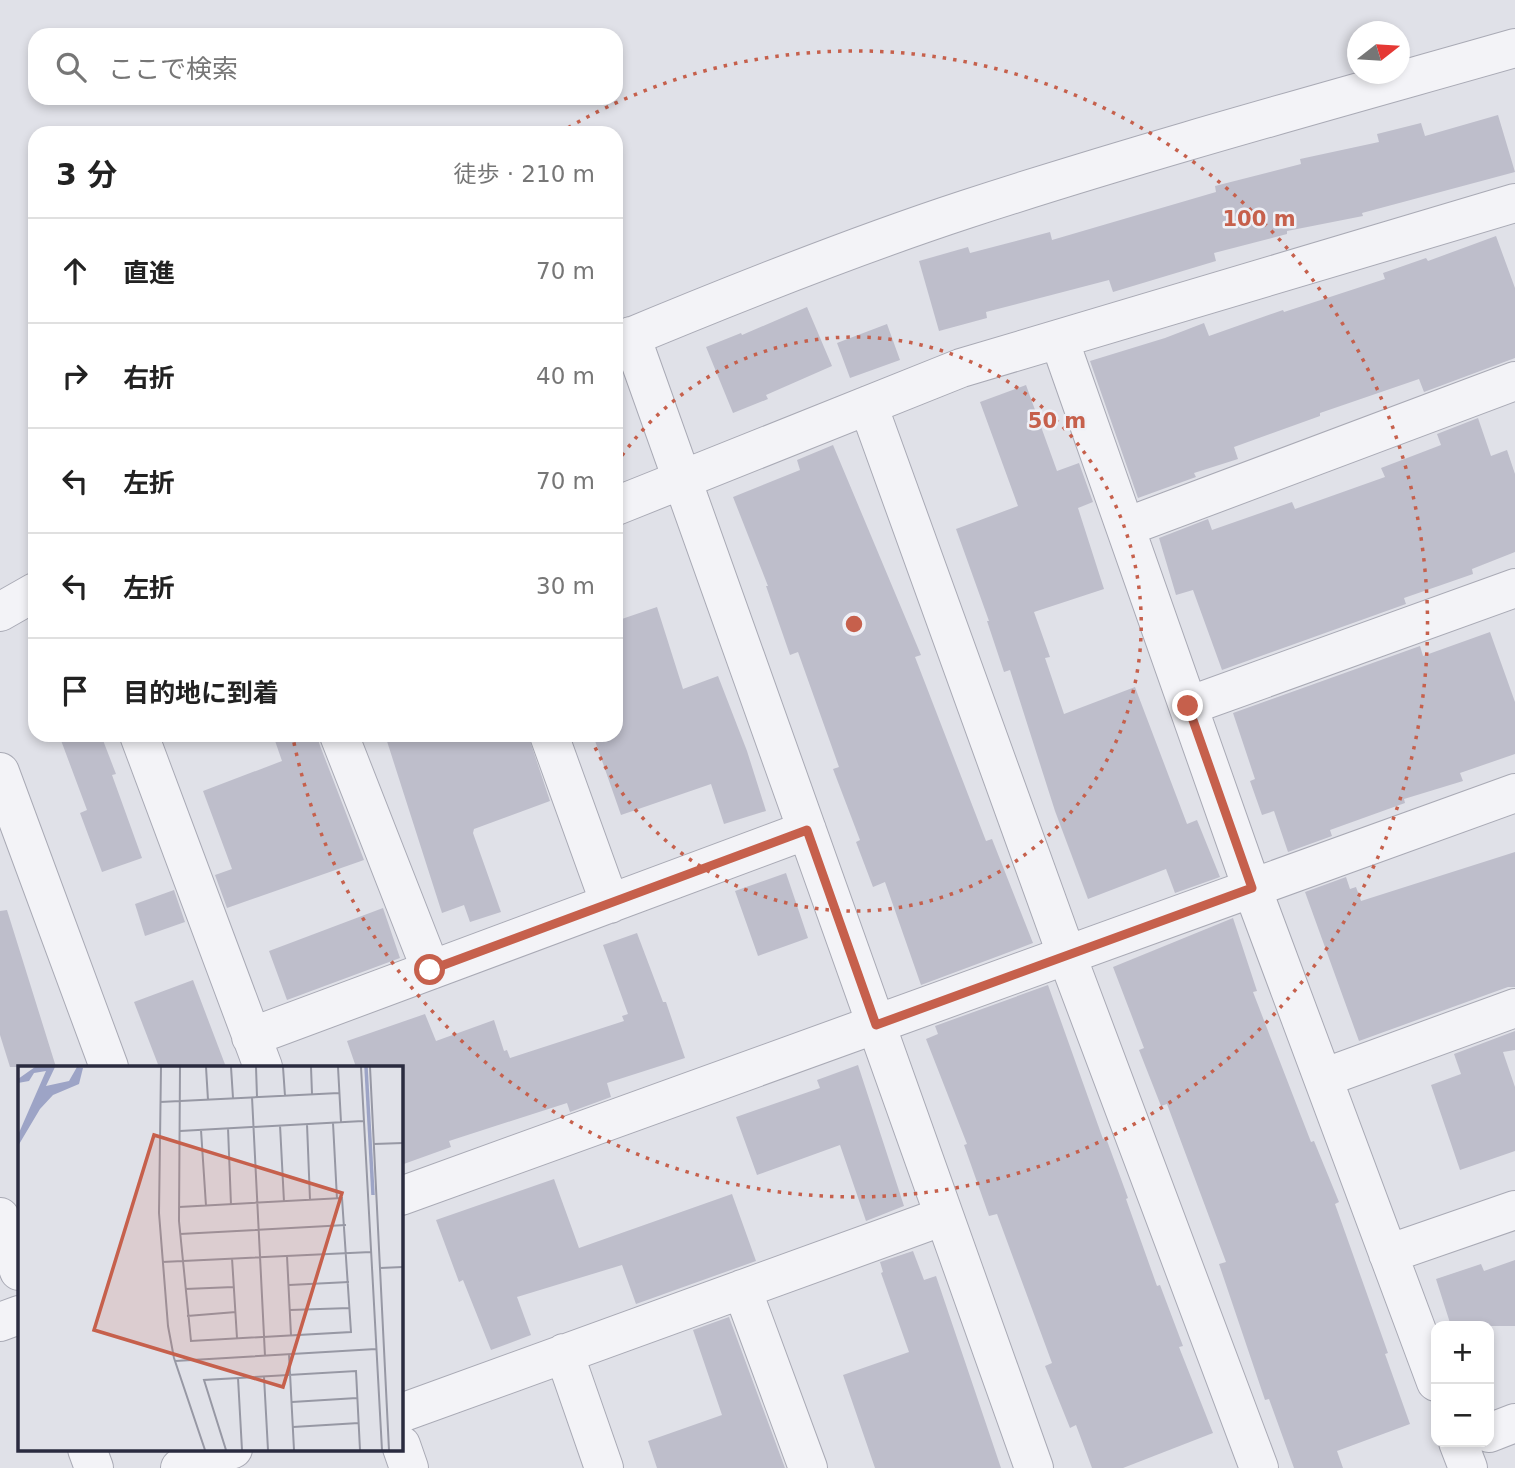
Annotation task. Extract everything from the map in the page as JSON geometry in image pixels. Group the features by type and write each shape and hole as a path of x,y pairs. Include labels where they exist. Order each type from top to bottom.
{"street":[{"path":"1034,1468 681,479 624,340 859,247 968,209 1212,134 1515,48"},
{"path":"623,503 961,368 1515,203"},
{"path":"1059,339 1252,888 1431,1369"},
{"path":"1126,527 1515,381"},
{"path":"868,405 1067,956 1259,1468"},
{"path":"1188,706 1515,589"},
{"path":"0,612 28,596"},
{"path":"142,742 257,1052 430,970 807,830"},
{"path":"342,742 430,970"},
{"path":"552,742 610,904"},
{"path":"0,772 109,1066"},
{"path":"402,1196 1515,793"},
{"path":"1323,1078 1515,1008"},
{"path":"1388,1254 1515,1210"},
{"path":"402,1413 944,1216"},
{"path":"0,1217 18,1268"},
{"path":"742,1289 808,1468"},
{"path":"0,1322 18,1315"},
{"path":"564,1353 604,1468"},
{"path":"1494,1433 1515,1423"},
{"path":"402,1448 409,1468"},
{"path":"87,1450 94,1468"},
{"path":"180,1468 230,1450"},
{"path":"251,1450 258,1468"}],"building":[{"path":"1498,115 1515,172 1362,213 1363,216 1287,231 1287,234 1214,253 1216,261 1113,292 1109,280 986,312 987,318 939,331 919,261 968,247 970,253 1050,232 1052,240 1216,192 1215,186 1301,164 1300,159 1379,142 1377,134 1421,123 1425,136"},
{"path":"1496,236 1515,288 1515,358 1424,392 1419,379 1320,413 1320,416 1234,447 1238,459 1194,473 1196,477 1138,498 1090,361 1204,323 1209,336 1385,279 1383,273 1426,258 1428,261"},
{"path":"807,307 832,366 766,395 768,399 733,413 706,347"},
{"path":"887,324 900,360 850,378 837,343"},
{"path":"1026,385 1057,471 1079,463 1093,502 1078,508 1104,589 1034,612 1050,657 1045,658 1064,714 1135,687 1187,824 1197,820 1220,877 1175,893 1166,869 1088,899 1055,811 1010,670 1004,672 956,529 1018,506 980,402"},
{"path":"1478,418 1491,456 1507,450 1515,474 1515,552 1472,569 1473,574 1404,598 1406,604 1222,670 1193,590 1176,595 1159,538 1208,519 1212,530 1292,502 1295,509 1385,477 1381,468 1441,445 1437,434"},
{"path":"833,445 921,655 915,657 986,841 992,839 1033,943 921,985 885,882 873,887 856,842 860,840 833,769 839,767 798,652 790,655 768,586 733,497 800,470 797,460"},
{"path":"657,607 683,689 718,676 747,751 766,811 724,824 711,784 621,815 595,742 623,742 623,619"},
{"path":"1490,632 1515,702 1515,754 1460,773 1463,781 1404,799 1405,803 1330,830 1332,836 1288,852 1274,811 1262,815 1250,781 1255,779 1233,713 1420,646 1423,656"},
{"path":"62,742 104,742 116,774 112,775 142,858 102,872 80,813 87,810"},
{"path":"275,742 319,742 364,860 227,908 215,875 232,869 203,791 282,761"},
{"path":"387,742 530,742 550,801 474,829 473,833 501,912 470,922 464,905 442,913"},
{"path":"1515,852 1515,987 1508,987 1359,1041 1305,892 1346,877 1350,889 1356,887 1361,901"},
{"path":"786,873 808,938 758,956 735,891"},
{"path":"174,890 185,922 145,936 135,904"},
{"path":"383,908 400,958 287,1000 269,951"},
{"path":"7,910 56,1066 10,1067 0,1035 0,911"},
{"path":"1233,918 1257,991 1253,992 1311,1142 1314,1141 1339,1202 1335,1204 1410,1424 1337,1451 1343,1468 1294,1468 1269,1399 1265,1400 1219,1264 1226,1262 1167,1104 1161,1106 1139,1050 1144,1048 1113,967"},
{"path":"637,933 663,1002 666,1002 685,1058 607,1083 611,1097 570,1112 567,1103 449,1141 451,1147 402,1165 402,1066 356,1066 347,1041 425,1014 436,1041 494,1020 504,1051 507,1050 510,1058 624,1021 622,1016 628,1014 603,945"},
{"path":"193,980 226,1066 159,1066 134,1002"},
{"path":"1048,985 1103,1139 1106,1138 1128,1198 1126,1199 1157,1286 1160,1285 1183,1346 1179,1347 1213,1433 1123,1468 1092,1468 1076,1425 1070,1428 1045,1366 1052,1363 997,1214 989,1216 964,1145 967,1144 926,1039 938,1034 935,1026"},
{"path":"1515,1031 1515,1050 1503,1052 1515,1087 1515,1151 1460,1170 1431,1085 1461,1074 1454,1054"},
{"path":"858,1065 904,1206 866,1221 840,1145 757,1175 736,1117 820,1088 817,1080"},
{"path":"554,1179 579,1248 732,1194 756,1261 636,1304 622,1265 517,1297 531,1335 491,1350 463,1280 459,1282 436,1220"},
{"path":"913,1251 924,1280 936,1276 1001,1468 875,1468 843,1375 909,1352 881,1273 880,1262"},
{"path":"1515,1260 1515,1326 1494,1326 1494,1321 1449,1321 1436,1279 1481,1264 1484,1271"},
{"path":"729,1317 785,1468 657,1468 648,1441 722,1415 693,1330"}],"route":[{"path":"430,970 807,830 876,1025 1252,888 1188,706"}]}
